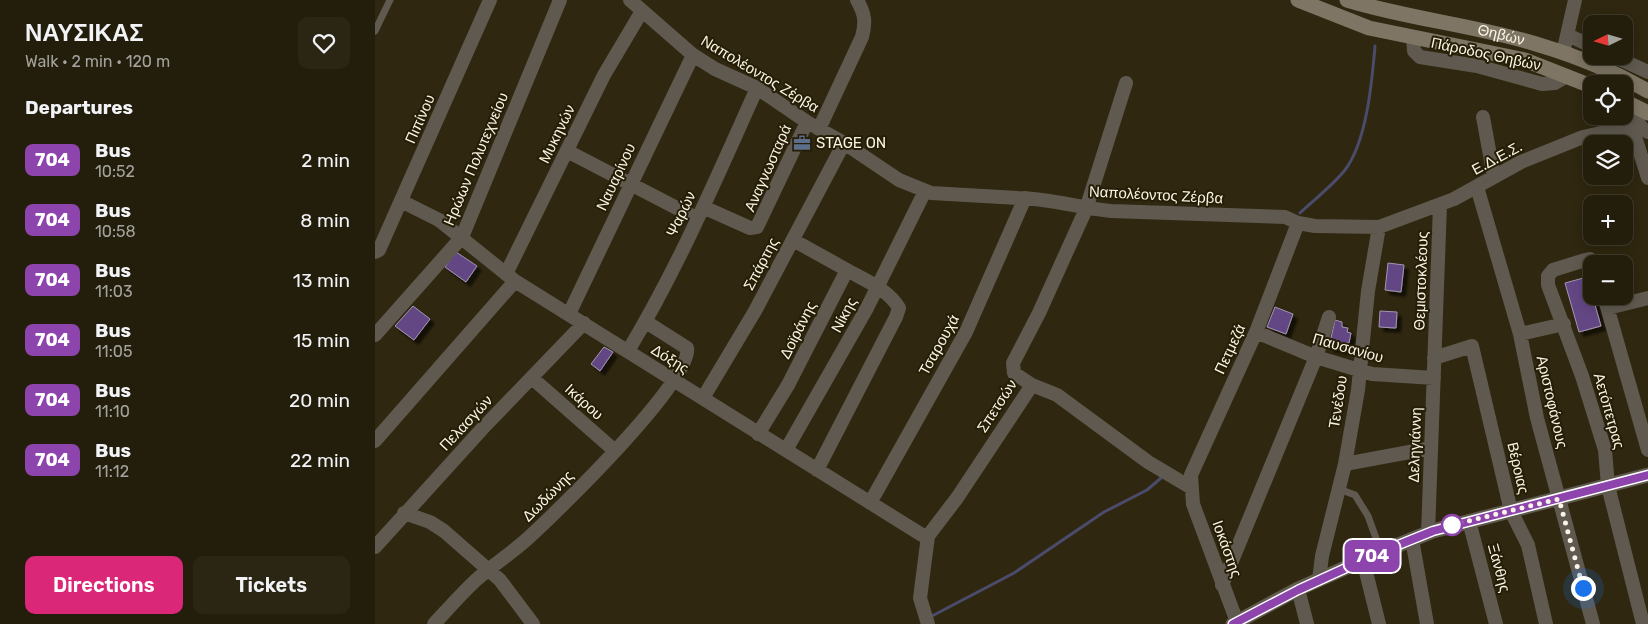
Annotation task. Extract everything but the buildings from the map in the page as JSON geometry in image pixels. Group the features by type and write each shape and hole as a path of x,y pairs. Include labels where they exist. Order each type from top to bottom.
{"main road":[{"name":"Θηβών","path":"1298,0 1369,28 1525,60 1583,83"},
{"name":"Θηβών","path":"1347,0 1418,19 1535,43 1618,76 1648,91"},
{"path":"1633,106 1648,113"}],"street":[{"name":"Πιπίνου","path":"377,251 490,0"},
{"name":"Ηρώων Πολυτεχνείου","path":"375,335 462,236 560,0"},
{"name":"Ναπολέοντος Ζέρβα","path":"630,0 693,55 757,88 899,180 925,191 1025,198 1032,196 1086,209 1285,218 1298,223 1347,228 1379,227"},
{"path":"819,129 866,24 865,14 857,0"},
{"path":"1563,53 1575,0"},
{"name":"Μυκηνών","path":"375,441 511,278 567,151 604,75 642,10"},
{"path":"1568,35 1583,42"},
{"name":"Ναυαρίνου","path":"569,314 693,55"},
{"path":"1633,65 1648,72"},
{"name":"Σπετσών","path":"928,536 957,498 1032,385 1015,373 1013,363 1039,313 1086,209 1126,83"},
{"name":"Ψαρών","path":"628,351 645,322 700,212 757,88"},
{"path":"1483,117 1494,177"},
{"path":"1633,117 1641,130 1648,178"},
{"name":"Αναγνωσταρά","path":"567,151 631,184 700,212 750,228 757,227 762,222 807,122"},
{"path":"1614,130 1617,125"},
{"name":"Ε.Δ.Ε.Σ.","path":"1379,227 1440,204 1546,151 1583,136 1614,130 1641,130"},
{"name":"Σπάρτης","path":"703,398 755,310 844,143"},
{"name":"Αριστοφάνους","path":"1477,187 1520,334 1537,418 1593,624"},
{"name":"Νίκης","path":"786,450 877,287 925,191"},
{"name":"Τσαρουχά","path":"869,503 966,332 1025,198"},
{"name":"Δόξης","path":"401,201 433,216 462,236 472,248 511,278 869,503 922,535 928,536"},
{"name":"Θεμιστοκλέους","path":"1434,358 1440,204"},
{"name":"Πετμεζά","path":"1190,487 1193,466 1256,332 1298,223"},
{"name":"Τενέδου","path":"1319,580 1322,556 1345,464 1368,291 1379,227"},
{"path":"793,240 877,287 894,300 899,308 817,470"},
{"name":"Αετόπετρας","path":"1583,261 1553,270 1548,276 1548,285 1564,324 1605,450 1608,486 1643,624"},
{"name":"Δοϊράνης","path":"758,434 788,385 847,270"},
{"path":"1633,299 1648,298"},
{"path":"1607,305 1648,450"},
{"path":"1223,585 1316,357 1329,317"},
{"name":"Δωδώνης","path":"439,622 488,570 527,538 615,451 675,381 686,359 687,348 645,322"},
{"name":"Πελασγών","path":"375,547 404,513 584,323"},
{"path":"1520,334 1564,324"},
{"name":"Παυσανίου","path":"1256,332 1316,357 1384,376 1434,378"},
{"name":"Βέροιας","path":"1434,358 1472,346 1511,512 1528,546 1545,624"},
{"name":"Δεληγιάννη","path":"1428,533 1434,358"},
{"name":"Ικάρου","path":"532,378 615,451"},
{"path":"1032,385 1057,395 1148,462 1190,487"},
{"path":"1345,464 1431,448"},
{"path":"1241,622 1319,580 1428,533 1648,475"},
{"name":"Ιοκάστης","path":"1190,487 1193,504 1223,585 1241,622"},
{"path":"404,513 435,524 500,580 533,624"},
{"name":"Ξάνθης","path":"1469,521 1496,624"},
{"path":"928,536 920,598 928,624"},
{"path":"1412,539 1427,624"},
{"path":"1363,560 1379,624"},
{"path":"1298,590 1307,624"}],"lane":[{"path":"375,30 390,0"},
{"path":"1339,489 1355,495 1364,507 1381,552"}],"waterway":[{"path":"1300,213 1340,176 1359,143 1367,110 1375,46"},
{"path":"932,616 1014,573 1104,512 1147,490 1161,478"}],"bus line":[{"name":"704","path":"1233,624 1272,602 1381,552 1433,531 1648,475"}],"place":[{"name":"STAGE ON","path":"802,143"}],"route":[{"path":"1452,525 1559,499 1583,588"}]}
